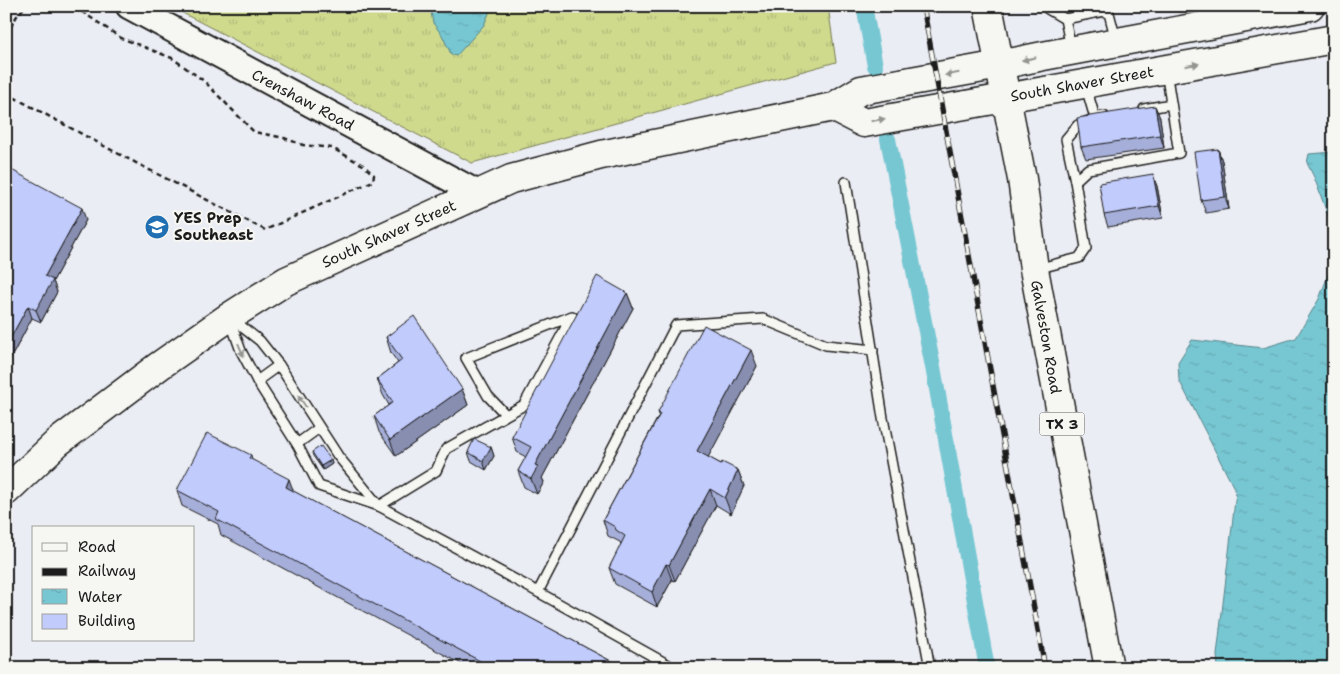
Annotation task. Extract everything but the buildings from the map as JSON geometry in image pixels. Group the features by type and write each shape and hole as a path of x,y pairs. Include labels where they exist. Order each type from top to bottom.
{"main road":[{"name":"Crenshaw Road","path":"129,6 477,194"},
{"name":"Galveston Road","path":"988,6 1022,179 1034,269 1108,668"},
{"name":"South Shaver Street","path":"6,492 58,442 159,366 286,281 511,179 601,155 833,108 861,90 1000,66 1117,42 1205,16 1310,6"},
{"name":"South Shaver Street","path":"833,108 864,123 1334,39"}],"lane":[{"path":"1048,6 1048,8 1065,19 1104,12 1109,13 1117,42"},
{"path":"1065,19 1072,50"},
{"path":"1075,181 1088,170 1179,154 1166,69"},
{"path":"1085,84 1095,118"},
{"path":"1133,111 1171,104"},
{"path":"1034,269 1079,258 1086,248 1066,140 1078,125 1095,118 1114,115"},
{"path":"846,182 884,418 930,668"},
{"path":"379,506 436,471 446,449 524,405 572,316 466,358 488,396 506,415"},
{"path":"230,317 260,341 279,365 338,456 379,506"},
{"path":"230,317 241,351 257,381 297,444 319,486 379,506 674,668"},
{"path":"538,592 676,325 763,319 826,345 873,350"},
{"path":"257,381 279,365"},
{"path":"297,444 319,428"}],"path":[{"path":"6,35 18,14 26,6"},
{"path":"6,93 265,230 373,181 374,175 362,165 332,148 303,145 284,138 254,132 204,81 172,58 121,38 84,14 67,6"}],"green space":[{"path":"169,6 828,6 836,62 472,163"}],"water":[{"path":"430,6 492,6 484,25 456,56 451,54 442,35 433,23"},
{"path":"1334,152 1334,232 1307,163 1309,154"},
{"path":"1334,258 1334,668 1218,668 1217,655 1236,492 1179,380 1178,362 1192,340 1263,348 1296,338 1319,299"}],"waterway":[{"path":"864,6 875,66"},
{"path":"888,139 933,367 987,668"}],"railway":[{"path":"923,6 1045,668"}],"place":[{"name":"YES Prep Southeast","path":"157,227"}]}
